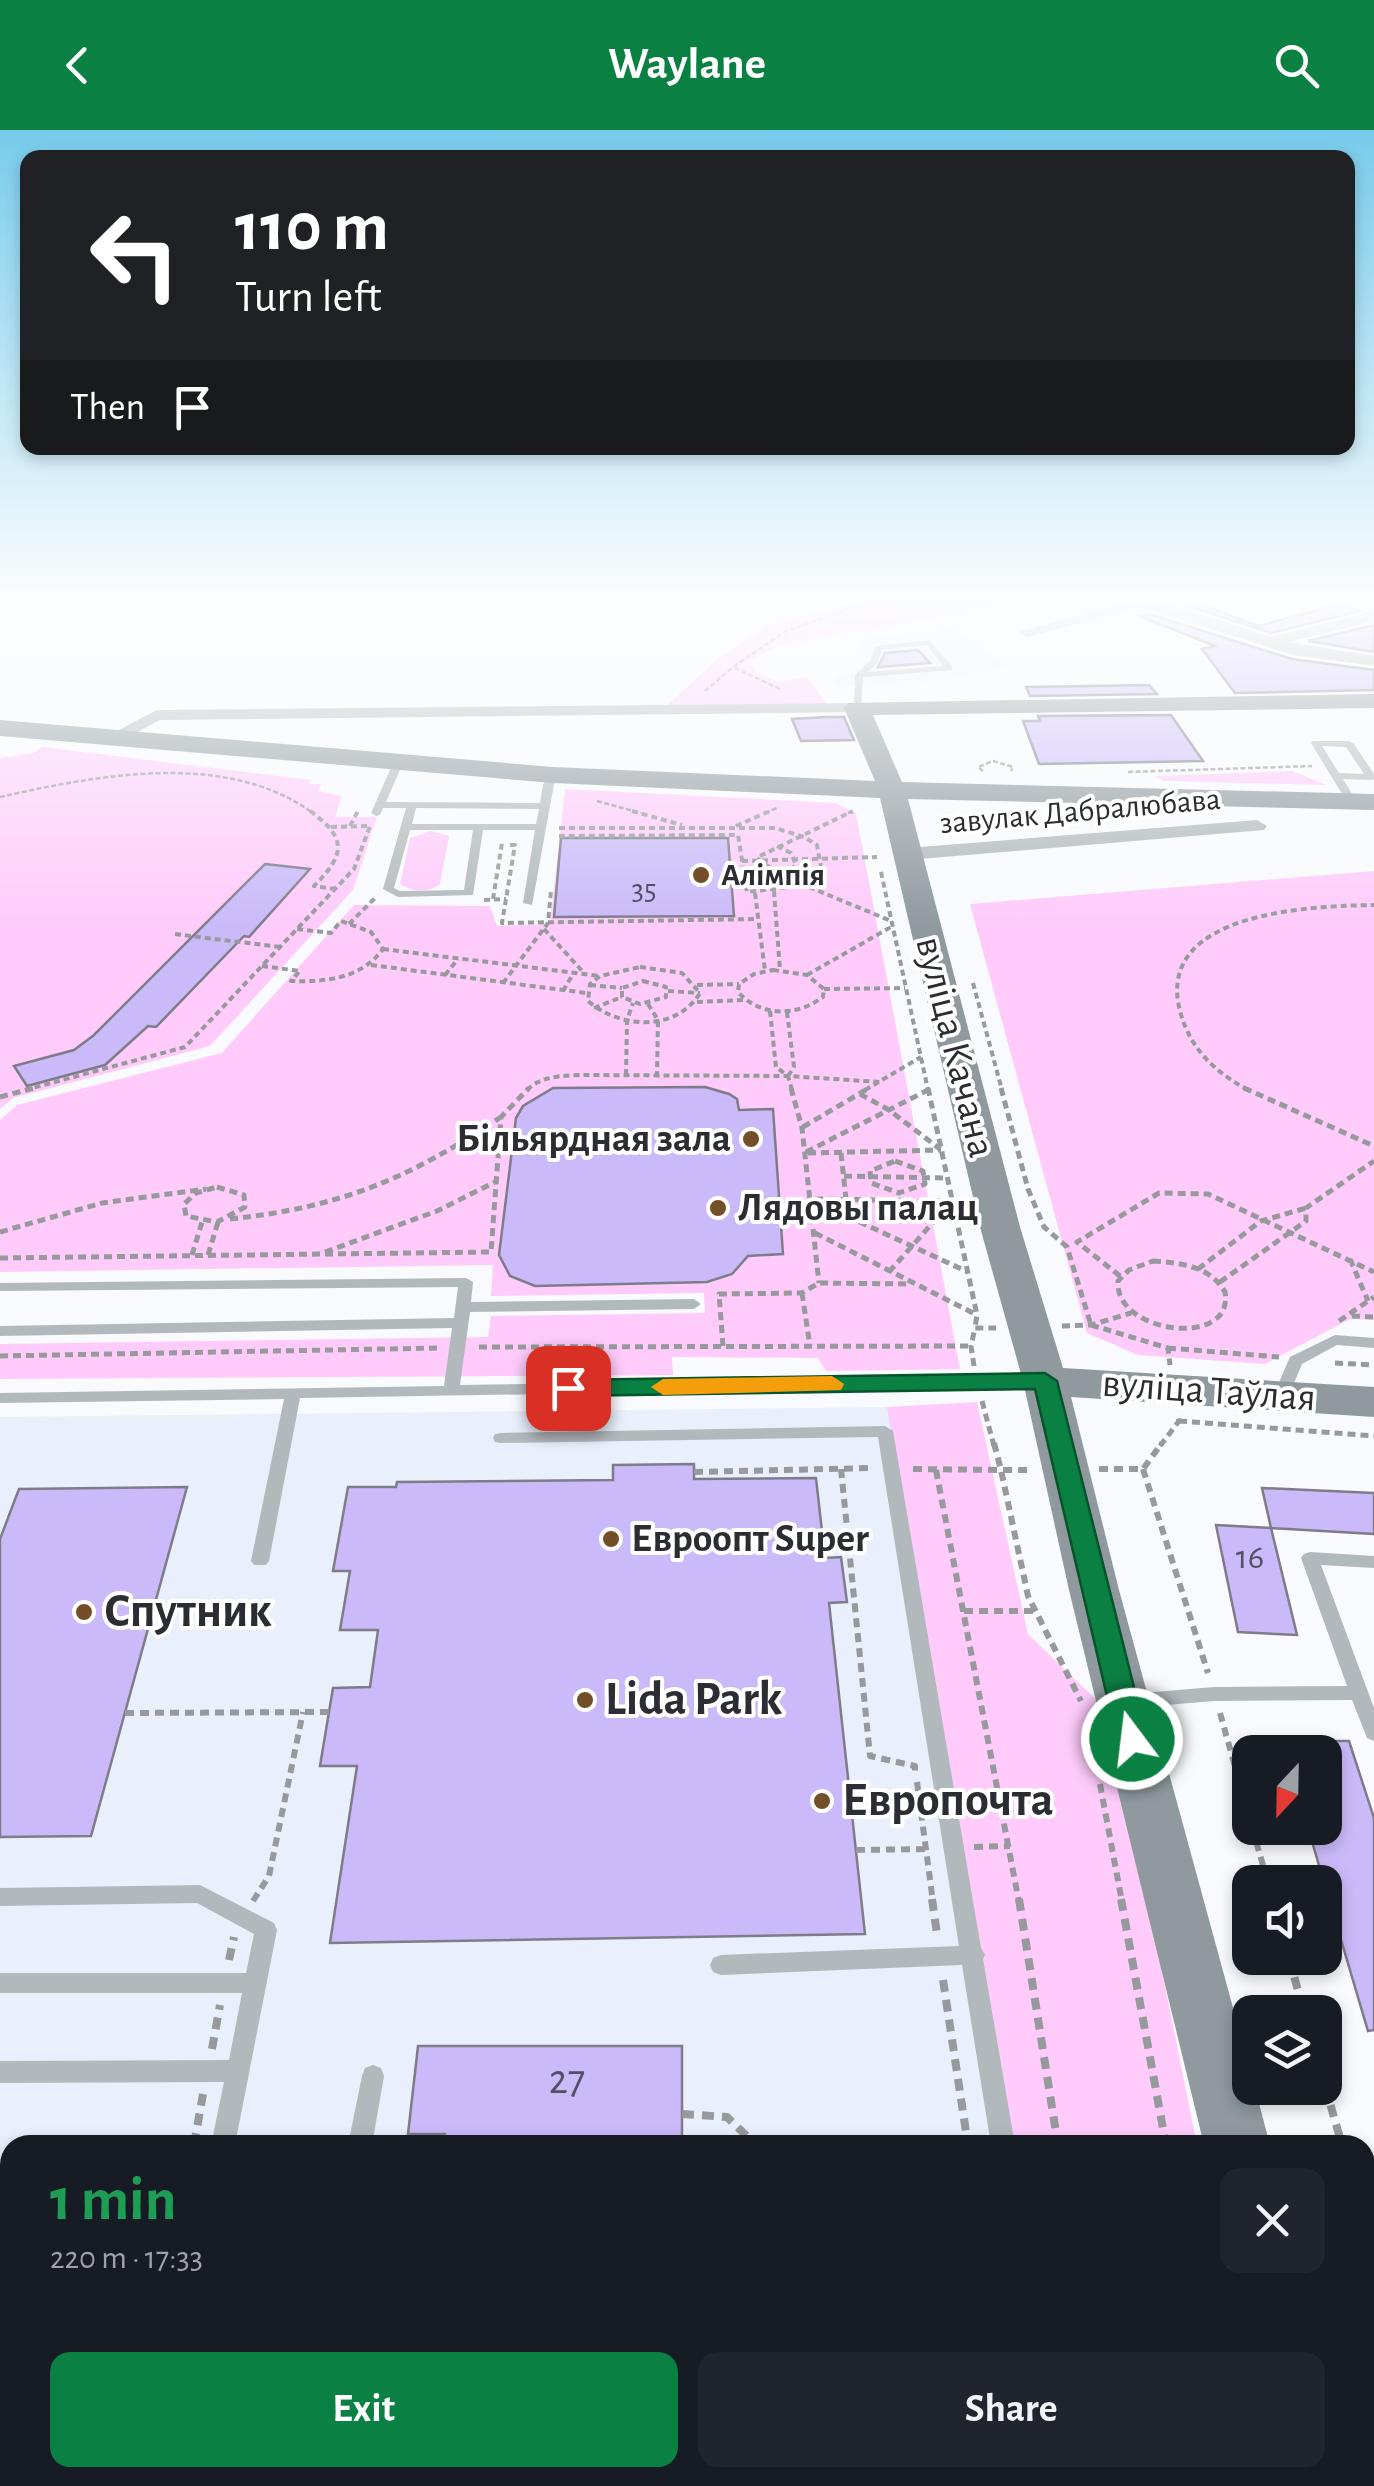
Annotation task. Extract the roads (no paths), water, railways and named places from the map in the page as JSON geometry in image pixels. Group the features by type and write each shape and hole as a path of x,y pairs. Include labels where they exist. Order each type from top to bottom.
{"main road":[{"path":"857,708 1009,706"},
{"name":"вуліца Качана","path":"857,708 892,790 887,851 1045,1381 1105,1707 1234,2135"},
{"path":"0,728 554,775 892,790 1363,802"},
{"name":"вуліца Таўлая","path":"1045,1381 1288,1378 1374,1402"}],"street":[{"path":"112,738 157,715 857,708"},
{"name":"завулак Дабралюбава","path":"887,851 1257,826"}],"lane":[{"path":"1337,776 1371,777 1349,744 1316,744 1337,776 1363,802"},
{"path":"398,763 377,809 546,806"},
{"path":"528,903 554,775"},
{"path":"412,806 388,889 398,894 469,893 478,828"},
{"path":"406,827 542,826"},
{"path":"0,1288 466,1282 452,1388"},
{"path":"0,1331 694,1304"},
{"path":"1288,1378 1335,1340 1374,1343"},
{"path":"0,1398 1045,1381"},
{"path":"260,1562 293,1392"},
{"path":"502,1438 884,1431 1001,2135"},
{"path":"1374,1562 1310,1558 1374,1733"},
{"path":"1105,1707 1214,1694 1359,1693"},
{"path":"0,1898 200,1894 266,1930 225,2135"},
{"path":"721,1965 974,1956"},
{"path":"0,1983 255,1983"},
{"path":"0,2072 238,2071"},
{"path":"362,2135 373,2076"}],"place":[{"name":"Алімпія","path":"701,875"},
{"name":"Більярдная зала","path":"751,1139"},
{"name":"Лядовы палац","path":"718,1208"},
{"name":"Евроопт Super","path":"611,1539"},
{"name":"Спутник","path":"84,1612"},
{"name":"Lida Park","path":"585,1700"},
{"name":"Европочта","path":"822,1801"}]}
